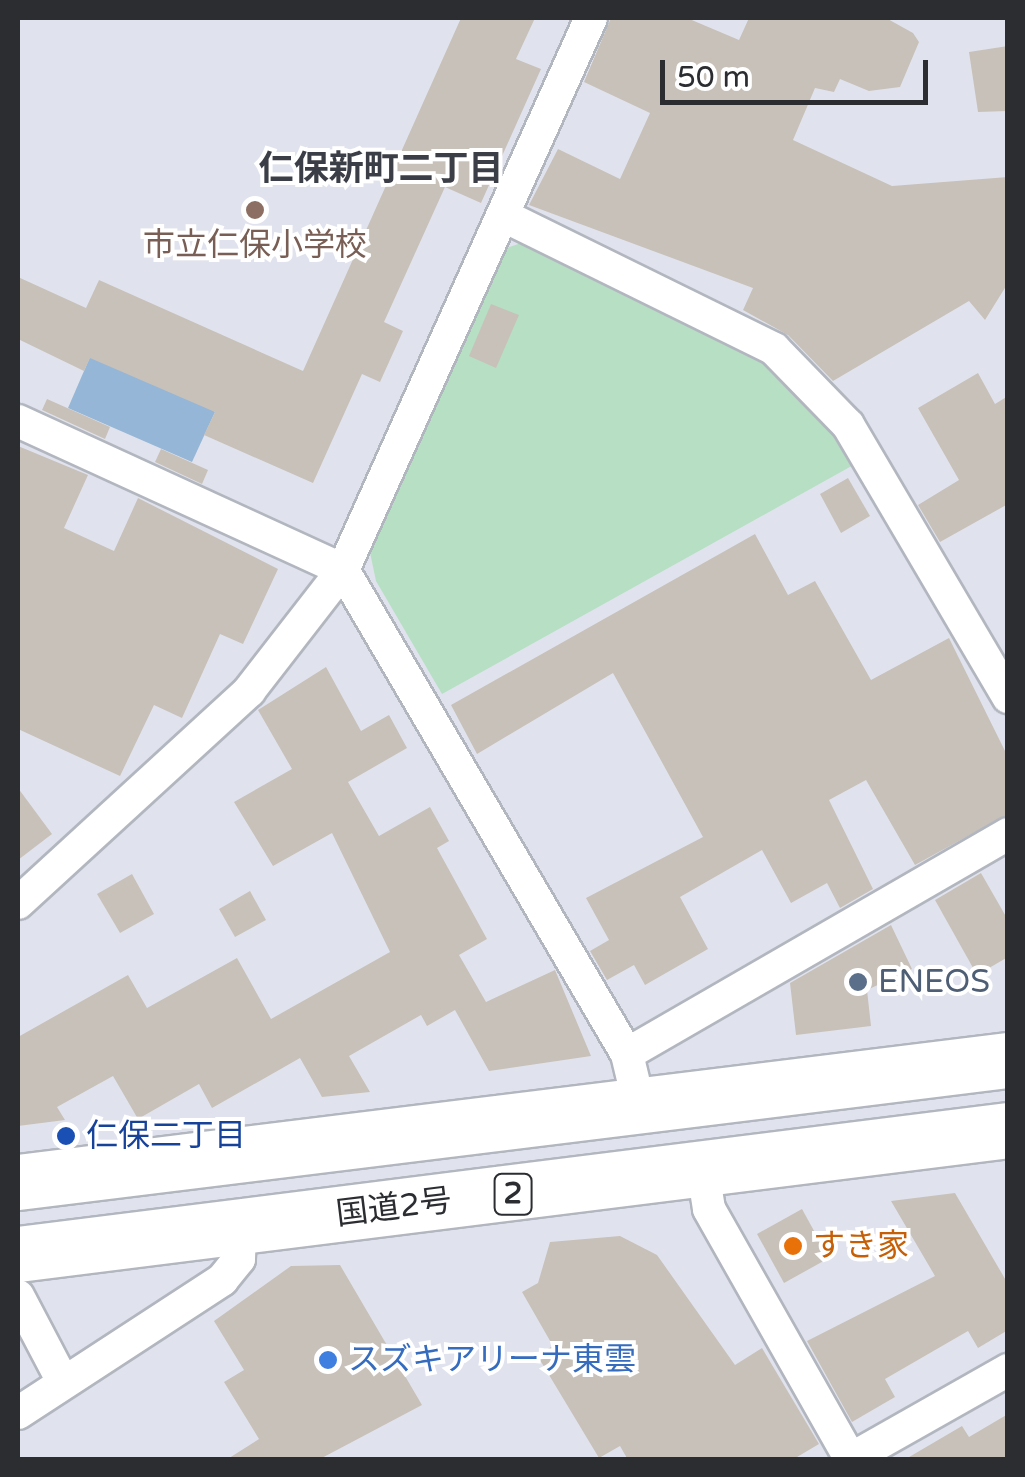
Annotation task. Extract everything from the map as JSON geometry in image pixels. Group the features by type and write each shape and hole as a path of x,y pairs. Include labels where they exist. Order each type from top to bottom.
{"highway":[{"name":"2","path":"18,1182 633,1079 1008,1060"},
{"name":"国道2号","path":"18,1254 703,1172 1008,1130"}],"street":[{"path":"18,903 250,691 343,570 591,18"},
{"path":"504,216 774,349 848,425 1008,697"},
{"path":"18,421 343,570 633,1079 1008,834"},
{"path":"703,1172 709,1209 850,1459 1008,1370"},
{"path":"18,1413 61,1378 222,1280 240,1259 240,1226"},
{"path":"18,1296 61,1378"}],"green space":[{"path":"530,240 722,330 800,388 857,463 442,694 376,581 368,543 498,251"}],"water":[{"path":"103,327 215,412 192,462 68,408"}],"building":[{"path":"461,18 535,18 516,59 541,69 481,203 445,187 384,322 403,331 380,382 362,374 313,483 204,435 215,412 90,358 84,371 18,339 18,277 86,308 99,280 303,371"},
{"path":"611,18 687,18 739,40 749,18 886,18 913,33 919,42 900,87 869,91 840,79 834,92 815,88 793,140 892,186 1008,177 1008,283 985,320 969,301 833,381 788,335 743,310 753,288 529,205 558,149 620,179 650,113 584,82"},
{"path":"1008,46 1008,111 978,112 969,52"},
{"path":"491,304 519,315 496,368 469,356"},
{"path":"978,373 995,404 1008,396 1008,504 940,542 918,505 959,480 918,408"},
{"path":"47,399 110,427 105,439 42,410"},
{"path":"18,446 88,475 64,528 114,551 138,498 278,569 243,644 220,634 182,718 154,705 120,776 18,729"},
{"path":"161,449 208,470 202,484 155,462"},
{"path":"848,478 870,516 841,533 820,494"},
{"path":"755,534 788,595 815,581 871,680 949,638 1008,757 1008,814 915,865 866,780 829,800 873,889 840,908 827,883 791,903 762,850 680,897 708,949 645,985 634,965 607,980 590,951 609,940 586,898 703,837 613,673 477,754 451,705"},
{"path":"326,667 361,731 389,715 407,748 348,782 379,836 430,807 449,841 437,848 487,939 459,955 486,1002 555,970 591,1056 489,1071 455,1010 427,1026 421,1015 349,1056 370,1092 322,1097 300,1058 212,1108 199,1084 138,1119 113,1076 57,1107 65,1120 18,1126 18,1037 128,975 147,1008 237,958 271,1019 390,952 332,833 273,866 234,802 292,769 258,710"},
{"path":"18,788 52,834 18,860"},
{"path":"981,873 1008,920 1008,957 977,975 935,900"},
{"path":"132,874 154,914 120,933 97,894"},
{"path":"250,891 266,920 235,937 219,909"},
{"path":"891,925 912,969 867,990 871,1026 796,1035 790,983"},
{"path":"955,1193 1008,1284 1008,1330 978,1348 968,1331 885,1379 895,1397 852,1422 807,1341 935,1276 891,1201"},
{"name":"すき家","path":"802,1209 829,1258 784,1283 757,1234"},
{"path":"620,1236 657,1255 735,1365 762,1348 819,1444 792,1460 628,1460 620,1446 599,1458 537,1355 553,1346 522,1292 538,1283 550,1242"},
{"path":"340,1265 422,1405 318,1460 226,1460 259,1439 224,1382 244,1370 214,1321 291,1266"},
{"path":"1008,1414 1008,1460 904,1460 962,1426 969,1437"}],"place":[{"name":"市立仁保小学校","path":"255,210"},
{"name":"ENEOS","path":"858,982"},
{"name":"仁保二丁目","path":"66,1136"},
{"name":"すき家","path":"793,1246"},
{"name":"スズキアリーナ東雲","path":"328,1360"}],"district":[{"name":"仁保新町二丁目","path":"381,169"}]}
